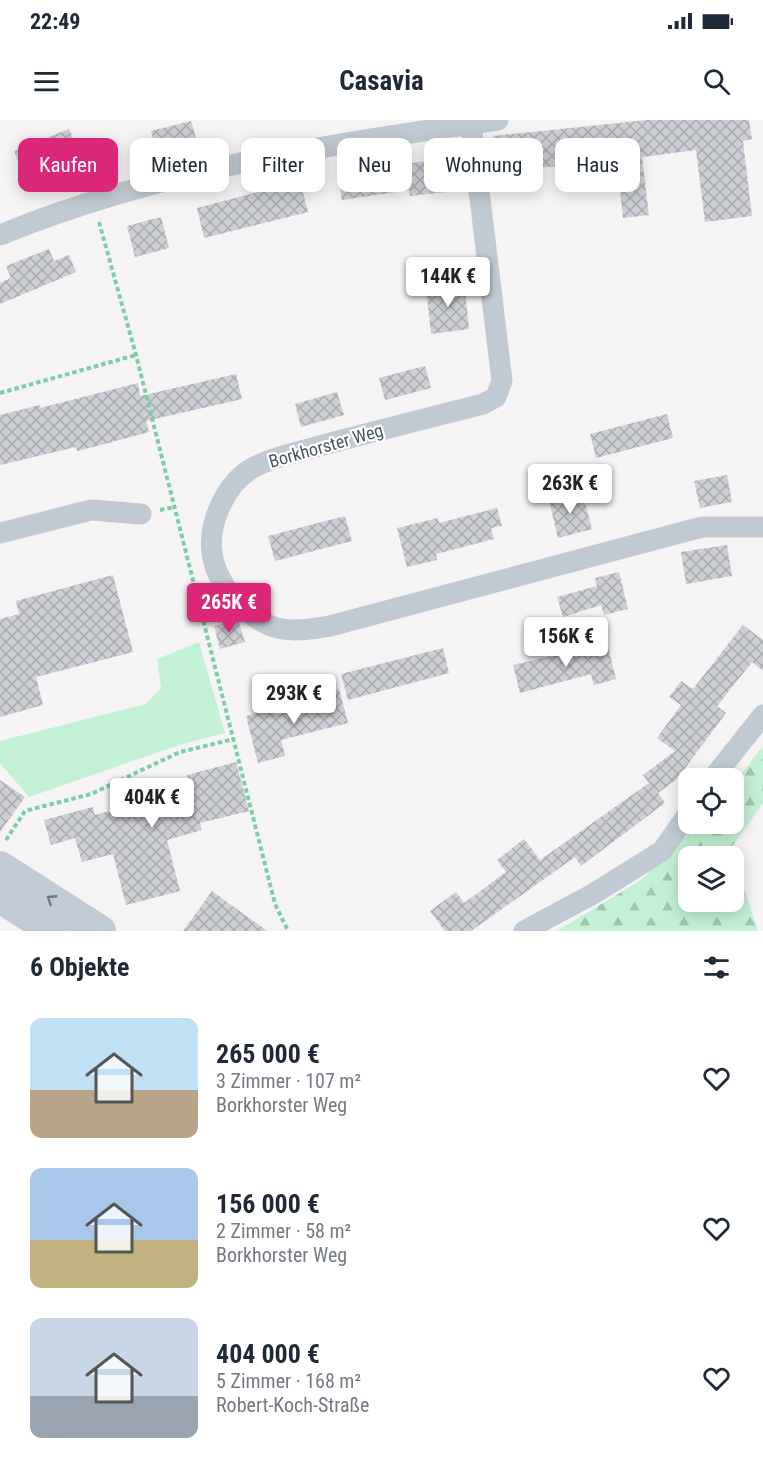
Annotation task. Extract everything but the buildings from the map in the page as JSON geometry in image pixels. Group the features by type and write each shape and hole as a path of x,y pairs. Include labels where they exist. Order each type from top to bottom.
{"street":[{"path":"0,235 93,202 191,175 312,148 498,120"},
{"name":"Borkhorster Weg","path":"471,124 502,381 496,396 483,404 288,455 250,470 234,485 222,502 213,529 213,559 226,588 241,605 271,626 308,630 330,627 515,579 702,527 763,527"},
{"path":"0,533 91,510 141,514"},
{"path":"721,768 763,715"},
{"path":"524,931 629,873 662,851 678,828"},
{"path":"2,856 100,931"},
{"path":"0,897 53,931"}],"path":[{"path":"97,216 136,356 276,904 288,931"},
{"path":"0,393 136,356"},
{"path":"2,856 25,811 91,794 180,752 234,739"}],"green space":[{"path":"199,642 225,733 179,745 29,797 0,763 0,741 146,704 161,688 157,659"},
{"path":"763,746 763,803 744,830 744,770"},
{"path":"689,834 741,834 732,846 678,846 678,912 744,912 744,888 758,931 557,931 641,880"}]}
